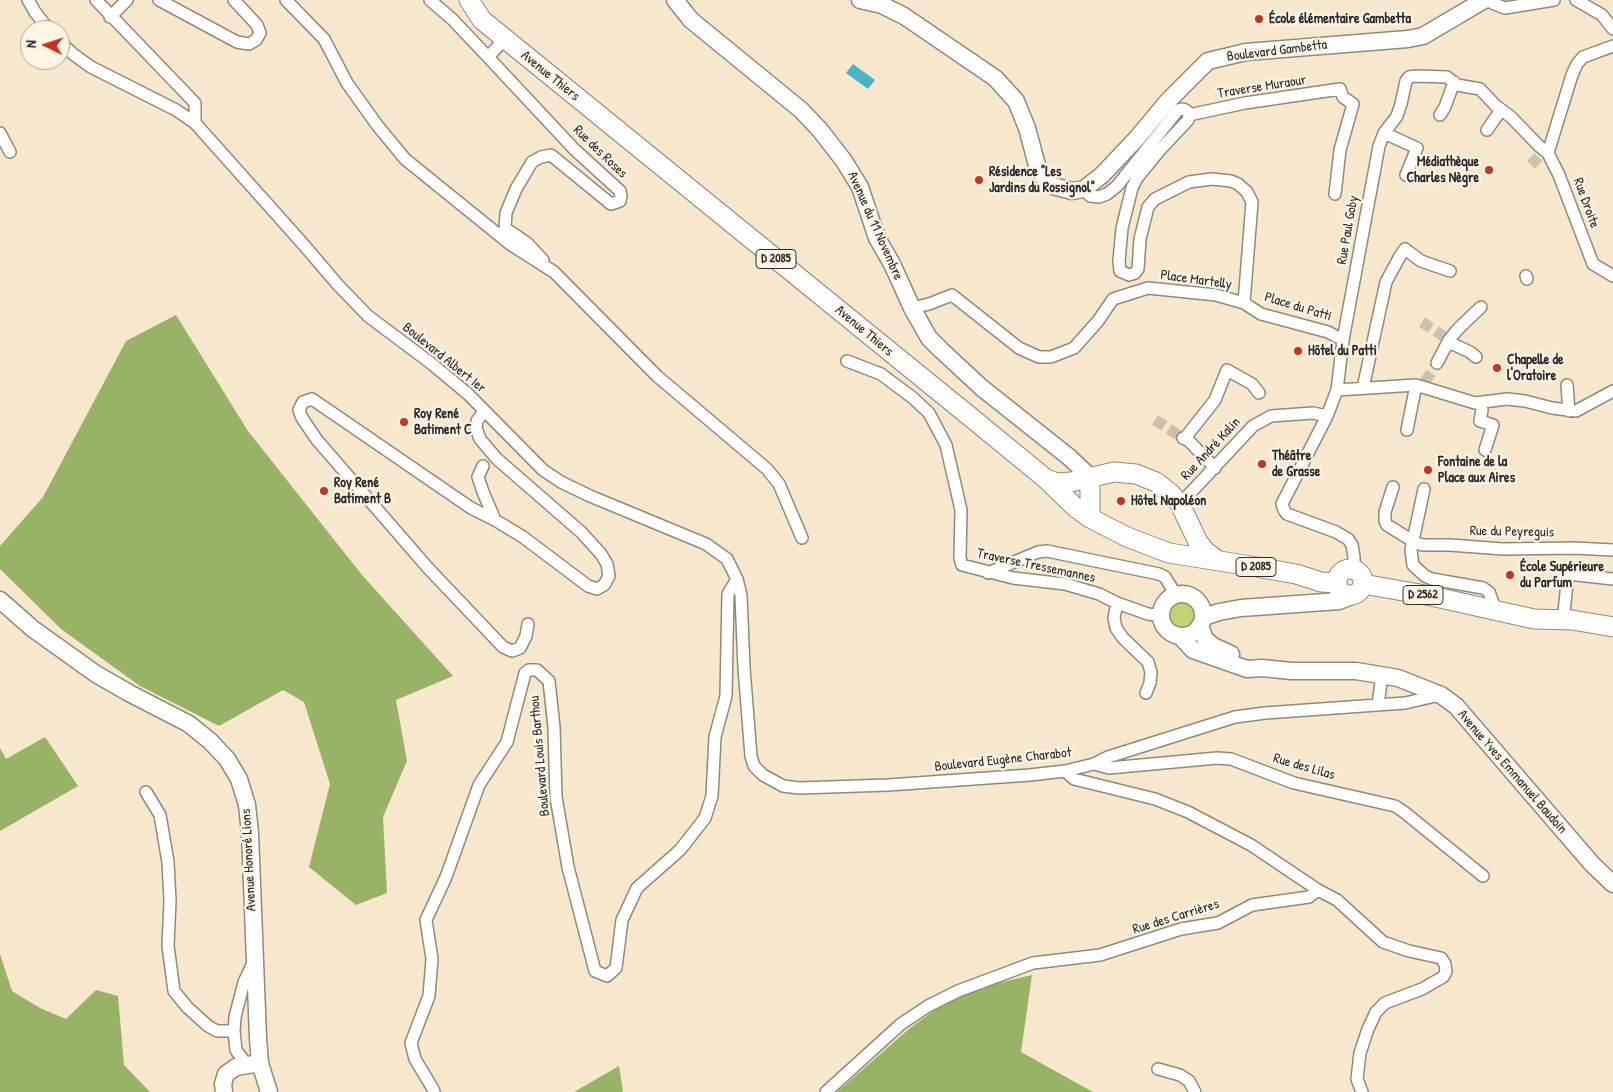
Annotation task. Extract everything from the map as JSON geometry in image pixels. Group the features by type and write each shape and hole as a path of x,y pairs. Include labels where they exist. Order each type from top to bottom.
{"main road":[{"name":"Avenue du 11 Novembre","path":"675,0 691,20 801,110 820,130 844,161 860,188 877,238 892,264 912,308 930,338 982,388 1069,457 1090,477"},
{"path":"860,0 882,4 904,16 995,78 1016,101 1027,128 1038,169 1045,180 1053,186 1072,191 1084,189"},
{"name":"Boulevard Gambetta","path":"1084,189 1102,175 1168,101 1208,62 1221,57 1246,52 1408,39 1423,36 1484,0"},
{"name":"Avenue Thiers","path":"471,4 482,20 1046,480 1076,508 1090,518 1109,529 1158,549 1190,557 1348,582"},
{"name":"D 2085","path":"1046,480 1062,483 1114,472 1136,474 1164,487 1180,504 1201,547 1217,560"},
{"path":"1090,477 1090,518"},
{"path":"1158,549 1174,544 1189,525"},
{"path":"1241,608 1186,594 1176,594 1165,602 1161,616 1169,632 1180,636 1194,633 1202,621 1219,612 1241,608 1324,601 1348,582"},
{"name":"D 2562","path":"1348,582 1396,584 1496,611 1534,619 1572,620 1613,627"},
{"path":"1194,597 1202,606 1205,639 1213,646 1262,668"},
{"name":"Avenue Honoré Lions","path":"0,600 33,629 96,674 128,693 189,724 210,741 227,759 239,780 247,805 250,833 254,962 254,1064 269,1092"},
{"name":"Avenue Yves Emmanuel Baudoin","path":"1180,636 1193,650 1247,669 1356,671 1396,678 1441,695 1456,706 1592,864 1613,884"},
{"path":"224,1092 223,1084 226,1074 236,1068 254,1064"}],"street":[{"path":"28,0 41,20"},
{"path":"96,0 110,17 195,104 195,123"},
{"path":"110,17 127,0"},
{"path":"159,0 237,42 249,44 256,40 260,33 257,25 234,0"},
{"name":"Rue des Roses","path":"286,0 324,39 347,83 377,125 405,159 510,244 554,272"},
{"path":"430,0 452,19 488,57 505,39"},
{"path":"1490,0 1492,3 1505,8 1554,0"},
{"path":"1576,0 1602,15 1613,29"},
{"path":"1590,8 1613,40"},
{"path":"1544,152 1577,64 1583,57 1613,46"},
{"name":"Boulevard Albert Ier","path":"70,51 91,67 176,110 195,123 304,244 338,285 368,316 388,333 432,364 468,394 543,470 561,482 590,496 706,544 727,559 737,579"},
{"name":"Rue des Roses","path":"488,57 574,149 620,191 621,196 620,201 611,204 551,155 541,156 532,162 513,197 506,213 505,228 527,244 657,376 767,470 779,484 802,538"},
{"name":"Rue Droite","path":"1406,82 1409,78 1416,76 1447,77 1457,85 1480,89 1501,110 1511,117 1544,152 1559,175 1593,264 1613,276"},
{"name":"Rue Paul Goby","path":"1348,582 1354,557 1352,546 1348,539 1336,532 1287,514 1282,504 1327,416 1337,390 1343,340 1375,166 1384,133 1397,116 1402,104 1406,82"},
{"path":"1440,115 1454,82"},
{"name":"Traverse Muraour","path":"1084,189 1090,196 1099,197 1107,194 1116,186 1178,110 1183,109 1190,115 1245,103 1340,89 1342,97 1354,104 1340,150 1335,194"},
{"path":"1487,130 1501,110"},
{"path":"1190,115 1188,120 1159,150 1132,188 1122,228 1118,262 1120,271 1129,275 1135,273 1138,269 1140,239 1148,207 1155,199 1189,182 1212,179 1231,182 1238,184 1247,192 1252,202 1244,303"},
{"path":"0,133 10,152"},
{"path":"1384,133 1417,148 1406,175"},
{"path":"1363,388 1386,282 1391,270 1406,249 1422,260 1450,271"},
{"name":"Place Martelly","path":"912,308 952,295 1019,348 1040,357 1052,356 1074,348 1098,321 1113,299 1148,288 1216,295 1244,303"},
{"name":"Place du Patti","path":"1244,303 1261,314 1328,332 1343,340"},
{"path":"1438,363 1448,340 1481,307"},
{"path":"1448,340 1476,357"},
{"name":"Traverse Tressemannes","path":"847,361 881,374 913,398 929,414 946,445 961,510 960,558 962,565 1013,578 1065,584 1099,594 1117,603 1148,614 1161,616"},
{"path":"1215,468 1184,438 1215,400 1227,370 1252,384 1260,393"},
{"path":"1407,430 1421,384"},
{"path":"1337,390 1421,384 1427,390 1480,403 1507,399 1574,413 1613,391"},
{"path":"1567,385 1574,413"},
{"path":"484,411 476,428 480,439 498,459 581,532 600,554 607,564 609,576 604,585 597,589 588,586 522,537 471,508 326,407 312,399 303,402 299,410 302,418 317,440 428,568 503,647 512,651 520,648 526,636 528,624"},
{"path":"1480,403 1482,410 1480,421 1493,425 1485,450"},
{"name":"Rue André Kalin","path":"1180,504 1253,426 1271,416 1313,413 1327,416"},
{"path":"483,466 478,477 482,492 495,520"},
{"path":"1393,487 1385,512 1385,521 1387,525 1412,541"},
{"path":"1424,489 1410,550 1413,565 1418,572 1432,579 1483,588 1489,592 1496,611"},
{"name":"Rue du Peyreguis","path":"1412,541 1423,545 1503,549 1574,548 1613,550"},
{"path":"988,573 1038,552 1047,551 1159,574 1165,577 1176,594"},
{"path":"1564,612 1568,574 1613,579"},
{"name":"Boulevard Eugène Charabot","path":"737,579 741,595 744,668 751,756 754,766 763,776 783,786 799,788 925,782 1065,771 1094,764 1108,757 1235,717 1265,713 1405,703 1441,695"},
{"name":"Boulevard Louis Barthou","path":"434,1092 415,1059 411,1043 429,996 432,959 426,920 446,877 479,785 507,742 525,673 529,670 537,670 549,681 554,727 556,796 568,867 595,971 607,976 616,968 622,920 637,888 680,850 705,818 712,796 715,737 726,696 728,594 737,579"},
{"path":"1117,603 1114,618 1116,628 1123,638 1148,662 1151,672 1150,683 1146,693"},
{"path":"1396,678 1405,703"},
{"path":"1378,705 1396,678"},
{"name":"Rue des Lilas","path":"1094,764 1109,768 1217,758 1231,759 1294,783 1394,806 1423,827 1482,876"},
{"path":"1065,771 1074,779 1155,799 1188,812 1250,845 1336,900 1383,942 1409,951 1441,958 1445,964 1446,972 1443,977 1422,989 1386,1003 1376,1012 1360,1053 1357,1079 1362,1092"},
{"path":"146,792 160,815 168,862 170,902 168,946 174,991 208,1026 217,1031 234,1031"},
{"name":"Rue des Carrières","path":"826,1092 901,1024 928,1006 958,991 1033,963 1100,955 1181,929 1218,923 1252,905 1310,897 1318,890"},
{"path":"254,962 244,982 235,1017 234,1031 236,1050 254,1064"},
{"path":"1158,1069 1180,1075 1189,1081 1195,1092"}],"green space":[{"path":"176,315 248,431 362,575 453,676 396,700 407,761 383,817 387,893 356,905 309,867 330,784 304,702 283,690 219,726 140,686 61,629 0,569 0,546 43,497 126,341"},
{"path":"1183,602 1193,605 1196,615 1193,625 1183,628 1173,625 1170,615 1173,605"},
{"path":"45,737 78,786 0,831 0,748 6,759"},
{"path":"0,954 12,991 40,1008 66,1019 96,990 118,996 124,1065 150,1092 0,1092"},
{"path":"1032,975 1021,1052 1093,1092 837,1092 910,1028 960,992"},
{"path":"619,1066 623,1092 574,1092"}],"water":[{"path":"853,64 875,80 868,89 846,73"}],"tunnel":[{"path":"1531,165 1541,154"},
{"path":"1422,322 1446,338"},
{"path":"1425,382 1437,363"},
{"path":"1155,420 1183,438"}],"place":[{"name":"École élémentaire Gambetta","path":"1259,19"},
{"name":"Médiathèque Charles Nègre","path":"1489,170"},
{"name":"Résidence \"Les Jardins du Rossignol\"","path":"979,180"},
{"name":"Hôtel du Patti","path":"1298,351"},
{"name":"Chapelle de l'Oratoire","path":"1497,368"},
{"name":"Roy René Batiment C","path":"404,422"},
{"name":"Théâtre de Grasse","path":"1262,464"},
{"name":"Fontaine de la Place aux Aires","path":"1428,470"},
{"name":"Roy René Batiment B","path":"324,491"},
{"name":"Hôtel Napoléon","path":"1121,501"},
{"name":"École Supérieure du Parfum","path":"1510,575"}]}
